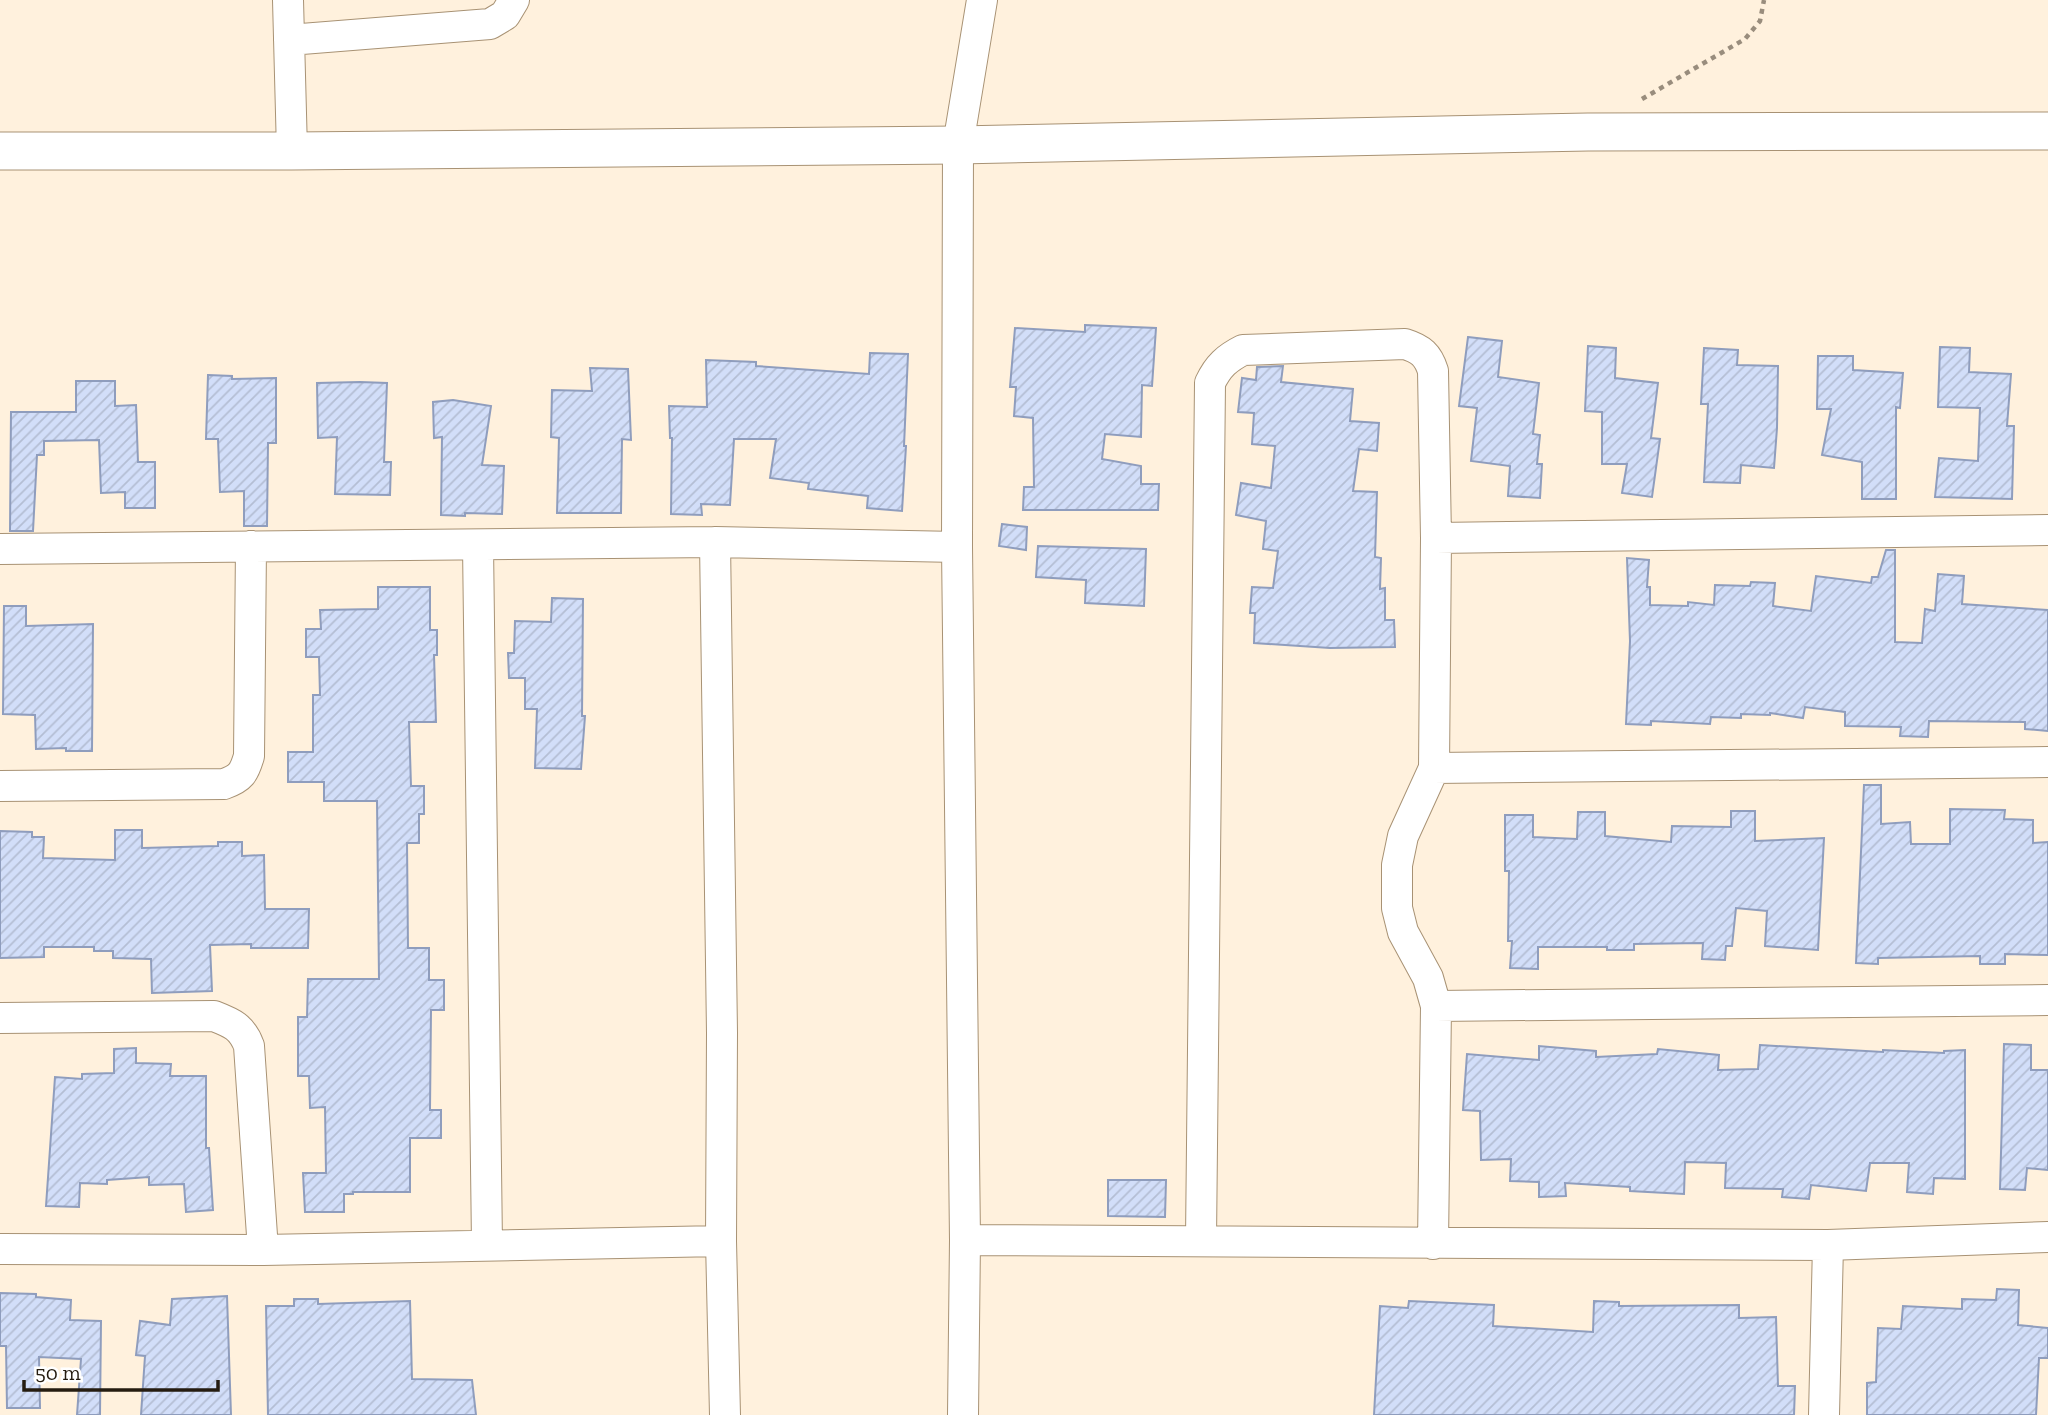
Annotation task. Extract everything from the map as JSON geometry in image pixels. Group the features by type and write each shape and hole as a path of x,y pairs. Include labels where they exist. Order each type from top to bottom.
{"street":[{"path":"288,0 292,151"},
{"path":"289,40 490,23 505,15 514,0"},
{"path":"963,1415 965,1240 957,547 958,145 982,0"},
{"path":"0,151 958,145 1588,132 2048,131"},
{"path":"1201,1240 1210,383 1216,370 1227,358 1243,350 1405,344 1419,348 1429,359 1433,372 1436,538 1434,768 1403,836 1397,865 1397,908 1403,932 1427,978 1436,1006 1433,1244"},
{"path":"1436,538 2048,530"},
{"path":"0,549 715,542 957,547"},
{"path":"715,542 725,1415"},
{"path":"478,545 487,1244"},
{"path":"0,786 224,784 239,779 245,771 249,756 251,546"},
{"path":"1434,768 2048,762"},
{"path":"1436,1006 2048,1000"},
{"path":"0,1018 214,1016 235,1024 244,1032 249,1046 263,1250"},
{"path":"965,1240 1828,1245 2048,1237"},
{"path":"0,1249 263,1250 721,1241"},
{"path":"1824,1415 1828,1245"}],"path":[{"path":"1633,105 1745,39 1760,21 1764,0"}],"building":[{"path":"1085,325 1156,328 1152,386 1142,385 1141,437 1105,434 1102,459 1141,466 1141,484 1159,484 1158,510 1023,510 1024,487 1034,487 1033,418 1014,416 1016,387 1010,387 1015,328 1085,332"},
{"path":"1468,337 1502,341 1498,377 1539,383 1533,434 1540,435 1537,464 1542,464 1540,498 1508,496 1510,466 1471,461 1477,408 1459,406"},
{"path":"1588,346 1616,348 1615,378 1658,383 1651,438 1660,439 1652,497 1622,493 1627,464 1602,464 1602,412 1585,411"},
{"path":"1940,347 1970,348 1969,372 2011,374 2007,426 2014,426 2012,499 1935,497 1939,458 1978,461 1980,408 1938,407"},
{"path":"1704,348 1738,350 1737,365 1778,366 1774,468 1741,465 1740,483 1704,482 1708,404 1701,404"},
{"path":"870,353 908,354 902,511 867,508 868,496 808,489 809,483 770,478 776,439 734,439 730,505 701,504 702,515 671,514 672,438 669,406 707,407 706,360 756,362 756,366 869,374"},
{"path":"1818,356 1853,356 1853,370 1903,373 1900,408 1896,407 1896,499 1862,499 1862,462 1822,455 1831,409 1817,409"},
{"path":"1283,366 1281,382 1353,389 1350,421 1379,423 1377,451 1359,449 1353,491 1377,492 1375,557 1381,558 1380,589 1385,588 1385,620 1394,620 1395,647 1330,648 1254,643 1255,613 1250,613 1252,587 1273,588 1278,551 1263,549 1266,521 1236,515 1241,483 1271,488 1275,446 1252,444 1254,413 1238,412 1242,378 1256,380 1257,367"},
{"path":"590,368 628,369 631,440 622,439 621,513 557,513 559,438 551,437 552,390 592,391"},
{"path":"208,375 232,376 232,379 276,378 276,443 268,443 267,526 244,526 244,491 220,492 218,439 206,439"},
{"path":"76,381 115,381 115,406 136,405 138,462 155,462 155,508 125,508 125,492 101,493 99,440 44,441 44,455 37,455 33,531 10,531 11,412 76,412"},
{"path":"317,383 387,383 384,462 391,462 390,495 335,494 337,437 318,438"},
{"path":"453,400 491,406 482,465 504,466 502,514 441,515 442,437 434,438 433,402"},
{"path":"1002,524 1027,527 1026,550 999,546"},
{"path":"1038,546 1146,549 1144,606 1085,603 1086,580 1036,577"},
{"path":"1886,550 1895,550 1895,642 1922,643 1925,609 1935,611 1938,574 1964,576 1962,604 2048,610 2048,731 2025,729 2025,722 1929,721 1928,737 1900,736 1901,727 1845,726 1845,712 1805,707 1803,718 1770,713 1741,714 1741,718 1711,717 1710,724 1651,721 1651,725 1626,724 1630,641 1627,558 1649,560 1647,587 1650,587 1650,605 1688,606 1688,602 1714,605 1715,585 1750,586 1751,582 1775,583 1773,606 1811,611 1816,576 1871,583 1872,577 1878,577"},
{"path":"378,587 430,587 430,630 437,630 437,655 434,655 436,722 409,722 411,786 424,786 424,814 419,814 419,843 407,843 408,948 429,948 429,980 444,980 444,1010 431,1010 430,1110 441,1110 441,1138 410,1138 410,1192 353,1192 344,1194 344,1212 305,1212 303,1173 326,1173 325,1107 310,1108 309,1076 298,1076 298,1017 307,1017 308,979 379,979 377,801 324,801 324,782 288,782 288,752 313,752 313,695 320,695 319,657 306,657 306,629 321,629 320,610 378,609"},
{"path":"552,598 583,599 582,716 585,716 581,769 535,768 537,709 525,709 525,678 509,678 508,653 514,653 515,621 551,622"},
{"path":"4,606 26,606 26,626 93,624 92,751 36,749 35,715 3,714"},
{"path":"1864,785 1881,785 1881,824 1910,822 1911,844 1950,844 1950,809 2005,810 2004,819 2033,820 2033,843 2048,842 2048,955 2005,954 2005,964 1980,964 1980,956 1878,958 1878,964 1856,963"},
{"path":"1731,811 1755,811 1755,841 1824,838 1818,950 1765,946 1767,911 1736,908 1732,946 1726,946 1725,960 1702,959 1703,943 1634,944 1634,950 1607,950 1607,947 1538,947 1538,969 1510,968 1512,941 1508,941 1509,871 1505,871 1505,815 1533,815 1533,837 1577,839 1578,812 1605,812 1605,836 1671,842 1672,826 1731,827"},
{"path":"115,830 142,830 142,848 218,846 218,842 242,842 242,856 264,855 265,909 309,909 308,948 251,948 251,944 210,945 212,991 152,993 151,959 113,958 113,951 94,951 94,947 44,947 44,957 0,958 0,831 32,832 32,837 44,837 43,858 115,860"},
{"path":"2004,1044 2031,1045 2031,1070 2048,1070 2048,1170 2027,1168 2025,1190 2000,1189"},
{"path":"1760,1045 1883,1052 1944,1053 1965,1050 1965,1179 1934,1178 1933,1194 1907,1192 1909,1163 1870,1163 1866,1191 1811,1185 1809,1199 1782,1197 1783,1189 1725,1188 1726,1163 1685,1162 1684,1194 1565,1183 1566,1196 1539,1197 1539,1182 1510,1181 1511,1159 1481,1160 1480,1111 1463,1110 1467,1054 1539,1060 1539,1046 1596,1051 1596,1057 1657,1054 1658,1049 1719,1055 1718,1070 1758,1069"},
{"path":"136,1048 136,1063 171,1064 170,1076 206,1076 206,1148 209,1148 213,1210 186,1212 184,1184 149,1185 149,1177 107,1180 107,1184 80,1183 79,1207 46,1206 55,1077 82,1079 82,1074 114,1073 114,1049"},
{"path":"1108,1180 1166,1180 1165,1217 1108,1216"},
{"path":"1997,1289 2019,1290 2018,1325 2048,1328 2048,1358 2039,1358 2036,1415 1867,1415 1867,1383 1876,1382 1878,1328 1901,1329 1903,1306 1962,1309 1962,1299 1996,1300"},
{"path":"0,1293 36,1294 36,1297 71,1300 70,1320 101,1321 100,1415 77,1415 81,1359 39,1357 40,1408 7,1408 6,1346 0,1346"},
{"path":"227,1296 231,1415 141,1415 145,1356 136,1355 140,1321 170,1325 172,1299"},
{"path":"294,1299 318,1299 318,1304 410,1301 412,1379 472,1380 476,1415 268,1415 266,1306 294,1306"},
{"path":"1409,1301 1494,1305 1493,1326 1593,1332 1594,1301 1619,1302 1619,1306 1739,1305 1739,1318 1776,1317 1778,1386 1795,1386 1794,1415 1374,1415 1380,1306 1408,1308"}]}
